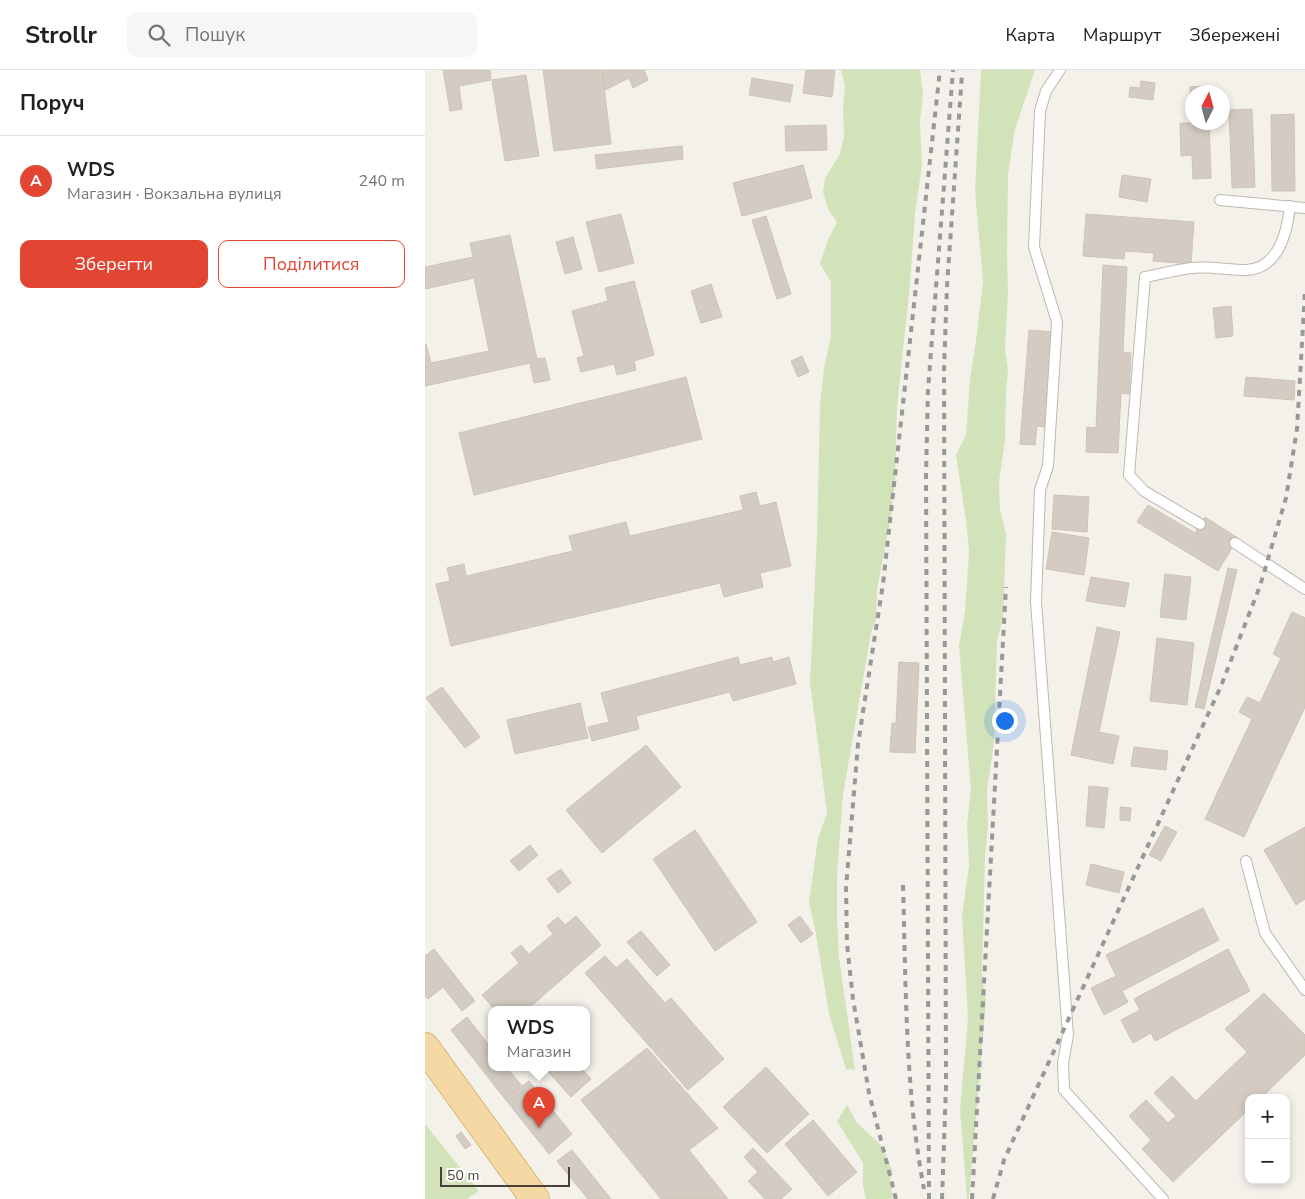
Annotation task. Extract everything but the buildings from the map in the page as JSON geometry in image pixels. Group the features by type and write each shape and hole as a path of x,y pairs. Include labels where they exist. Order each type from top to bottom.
{"main road":[{"path":"425,1048 535,1199"}],"lane":[{"path":"1060,70 1046,91 1040,111 1034,247 1057,322 1048,466 1040,490 1036,602 1068,1035 1063,1063 1064,1090 1163,1199"},
{"path":"1220,200 1305,208"},
{"path":"1200,524 1143,491 1129,475 1145,277 1192,268 1248,270 1267,264 1279,248 1288,226 1290,206"},
{"path":"1235,543 1305,590"},
{"path":"1246,860 1265,933 1305,990"}],"green space":[{"path":"841,70 920,70 923,95 920,121 922,165 915,214 910,284 897,407 895,482 891,516 877,590 876,619 871,633 843,795 837,876 839,957 855,1070 846,1069 829,1014 809,902 818,838 827,813 810,682 817,538 820,405 824,368 831,336 831,282 820,264 827,242 837,222 828,209 823,192 825,178 840,154 844,136 843,107 845,86"},
{"path":"981,70 1035,70 1015,129 1008,174 1008,294 1005,348 1008,371 1005,441 999,482 1000,509 1006,534 1003,619 997,641 994,743 987,790 988,825 985,856 982,976 986,1001 969,1199 967,1199 960,1110 968,1018 962,916 969,865 967,825 971,790 959,646 965,611 969,552 956,455 966,435 970,379 983,281 975,191"},
{"path":"847,1105 857,1123 882,1146 892,1170 890,1182 893,1199 866,1199 863,1186 863,1163 837,1121"},
{"path":"425,1124 479,1191 467,1199 425,1199"}],"railway":[{"path":"896,1199 869,1093 853,999 847,944 846,888 858,744 883,584 940,70"},
{"path":"929,1199 926,475 928,390 953,70"},
{"path":"942,1199 946,1086 944,370 947,286 962,74"},
{"path":"993,1199 1004,1160 1221,686 1260,586 1286,498 1297,429 1305,291"},
{"path":"972,1199 1006,587"},
{"path":"903,885 907,1038 913,1114 924,1189"}],"place":[{"name":"WDS","path":"539,1128"}]}
